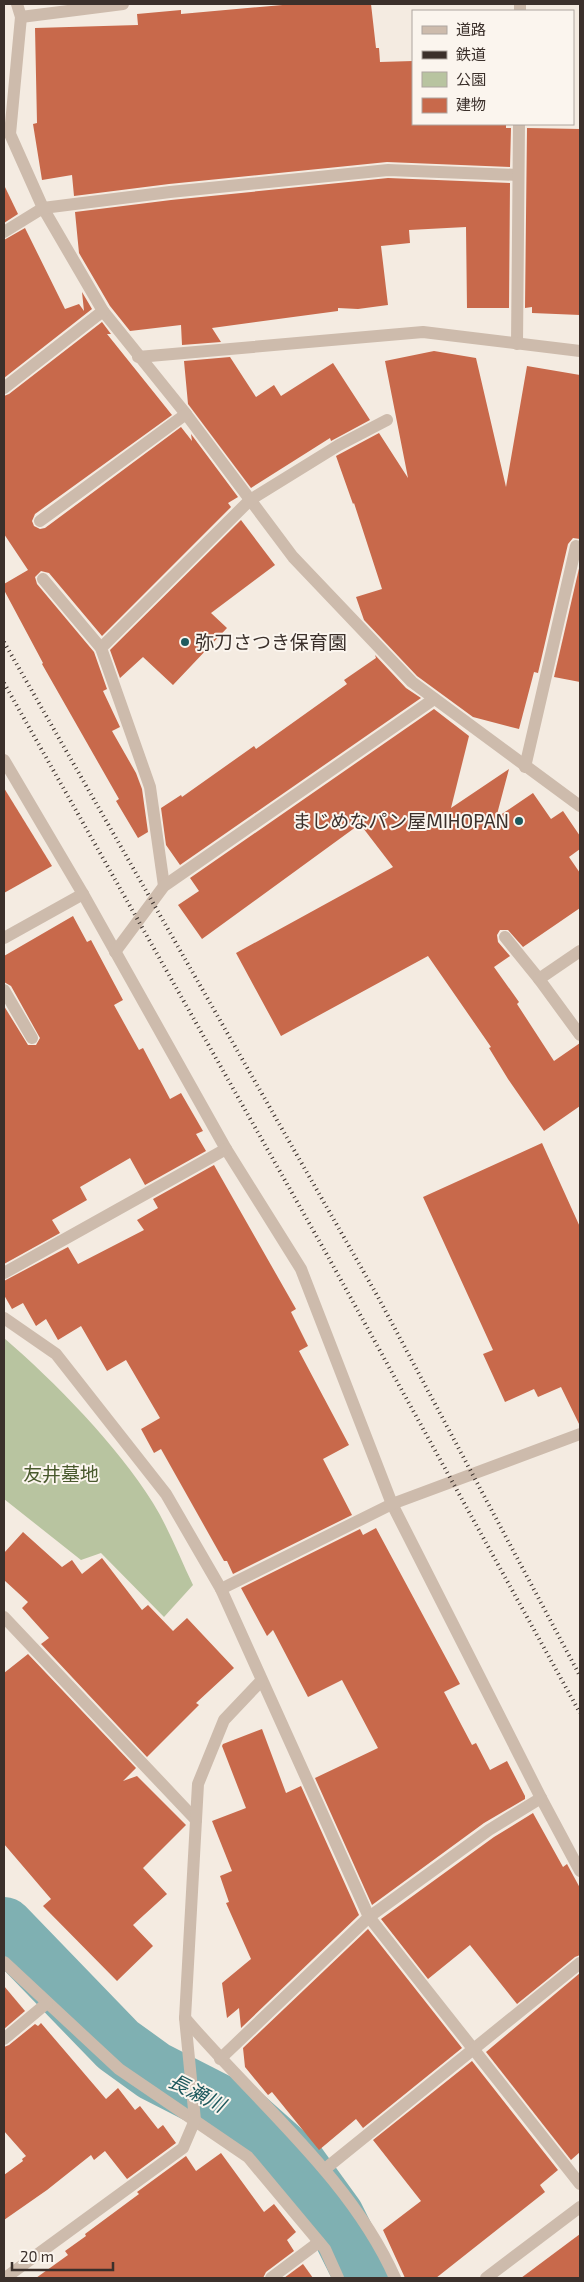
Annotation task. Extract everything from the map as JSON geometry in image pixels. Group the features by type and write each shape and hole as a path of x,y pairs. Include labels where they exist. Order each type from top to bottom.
{"street":[{"path":"17,4 21,17 10,134 42,208 103,311 186,414 292,556 412,682 580,806"},
{"path":"21,17 123,4"},
{"path":"517,344 519,125"},
{"path":"4,232 42,208 388,170 518,175"},
{"path":"4,388 103,311"},
{"path":"138,356 423,332 580,351"},
{"path":"40,521 186,414"},
{"path":"101,648 250,500 339,445 387,420"},
{"path":"525,766 576,546 580,547"},
{"path":"43,579 101,648 150,787 164,886"},
{"path":"115,952 164,886 434,699"},
{"path":"4,760 83,894 226,1149 301,1269 392,1504 580,1871"},
{"path":"4,938 83,894"},
{"path":"504,937 539,979 580,1035"},
{"path":"539,979 580,951"},
{"path":"4,990 32,1038"},
{"path":"4,1272 226,1149"},
{"path":"4,1318 56,1354 166,1494 221,1589 369,1916 580,2184"},
{"path":"221,1589 392,1504 580,1434"},
{"path":"4,1617 196,1820"},
{"path":"5,2278 183,2148 195,2120 185,2018 198,1784 224,1720 261,1681"},
{"path":"220,2059 369,1916 489,1830 541,1798"},
{"path":"4,1962 119,2069 248,2157 325,2249 338,2278"},
{"path":"325,2169 580,1963"},
{"path":"4,2039 47,2003"},
{"path":"185,2018 220,2059 325,2169 384,2253 395,2278"},
{"path":"486,2278 580,2206"},
{"path":"271,2278 319,2242"}],"green space":[{"name":"友井墓地","path":"4,1338 44,1374 84,1415 122,1459 159,1513 193,1585 164,1617 101,1553 81,1560 4,1499"}],"building":[{"path":"294,4 371,4 376,48 379,48 380,62 412,61 412,125 506,125 506,128 511,128 510,167 387,162 169,184 74,196 72,175 42,180 33,124 37,123 35,28 138,25 137,14 181,10 181,14"},
{"path":"527,128 580,129 580,315 532,313 532,307 525,308"},
{"path":"388,178 510,183 509,308 467,308 466,227 409,230 410,243 381,246 388,305 358,309 338,308 338,311 212,328 221,342 182,345 181,325 130,331 110,306 79,253 75,212 171,200"},
{"path":"4,185 18,214 4,223"},
{"path":"25,228 65,309 79,304 84,311 82,292 92,309 4,378 4,240"},
{"path":"102,322 111,334 107,334 172,415 35,514 32,521 34,526 40,529 45,528 181,427 192,441 191,434 238,497 228,503 231,507 102,636 49,573 41,571 35,577 37,584 94,652 107,689 103,691 120,727 112,731 136,773 142,789 148,832 138,838 116,801 119,799 42,664 4,590 4,584 28,570 4,534 4,396"},
{"path":"434,351 476,358 506,487 527,366 580,375 580,539 573,538 568,544 538,673 534,672 519,729 473,717 417,676 364,620 356,597 382,589 354,503 336,456 379,433 408,478 385,361"},
{"path":"230,357 256,397 274,385 281,396 333,363 370,420 331,441 330,438 251,488 188,404 184,361"},
{"name":"弥刀さつき保育園","path":"241,520 275,565 211,613 227,628 173,685 143,657 120,678 110,650"},
{"path":"580,564 580,682 554,677"},
{"path":"375,655 406,688 421,698 180,865 166,845 161,808 181,795 182,797 254,746 256,749 347,684 344,680 376,658"},
{"path":"434,709 469,736 451,808 509,769 496,818 533,793 551,819 563,811 580,836 580,849 569,857 580,873 580,908 523,947 508,930 500,930 497,935 498,942 510,956 494,967 519,1002 517,1004 554,1061 580,1043 580,1106 544,1131 508,1079 489,1048 491,1047 428,956 281,1036 236,953 393,867 360,824 202,939 178,905 199,891 190,878"},
{"path":"4,788 52,866 4,893"},
{"path":"73,916 87,942 91,940 123,1000 114,1005 139,1050 143,1048 170,1099 181,1093 203,1131 196,1134 206,1151 145,1185 130,1158 80,1187 87,1200 52,1220 60,1233 4,1264 4,1006 28,1045 36,1045 40,1038 11,986 4,982 4,956"},
{"path":"542,1143 580,1227 580,1426 561,1387 538,1397 534,1389 505,1402 483,1354 493,1350 423,1197"},
{"path":"214,1165 296,1309 291,1312 308,1346 299,1351 349,1445 323,1459 352,1515 233,1574 161,1449 154,1453 141,1429 160,1418 126,1360 107,1371 81,1326 58,1340 46,1319 36,1326 23,1303 12,1309 4,1295 4,1281 68,1247 78,1264 144,1230 137,1220 158,1208 153,1199"},
{"path":"376,1528 460,1684 444,1692 472,1745 476,1743 490,1770 507,1761 525,1799 484,1823 372,1905 315,1778 378,1748 342,1680 308,1697 273,1630 267,1636 241,1588 360,1529 363,1535"},
{"path":"23,1532 62,1567 72,1560 82,1574 102,1558 142,1610 148,1605 173,1631 187,1618 234,1668 196,1703 199,1705 147,1757 41,1644 49,1638 22,1608 28,1602 4,1580 4,1553"},
{"path":"28,1654 136,1768 123,1781 137,1776 186,1825 143,1868 167,1894 133,1925 153,1946 117,1981 43,1906 51,1899 4,1844 4,1673"},
{"path":"262,1729 286,1793 301,1786 359,1915 241,2028 239,2008 227,2018 222,1983 251,1959 226,1903 229,1902 220,1876 232,1871 212,1821 246,1808 222,1746 223,1744"},
{"path":"533,1813 563,1867 567,1864 580,1888 580,1955 517,2004 470,1945 428,1979 381,1919 494,1837"},
{"path":"368,1929 462,2048 363,2128 356,2119 319,2150 272,2092 268,2095 245,2067 243,2048"},
{"path":"580,1973 580,2152 571,2160 486,2052"},
{"path":"4,1986 25,2011 4,2029"},
{"path":"41,2023 106,2099 118,2088 135,2110 140,2106 158,2129 163,2125 176,2143 127,2179 105,2151 94,2160 91,2155 47,2190 4,2220 4,2175 23,2161 22,2159 26,2156 4,2131 4,2047 35,2024 38,2026"},
{"path":"472,2061 558,2170 540,2185 545,2192 436,2278 405,2278 383,2230 421,2201 373,2140"},
{"path":"221,2153 264,2212 274,2204 296,2232 287,2240 294,2251 266,2272 263,2278 36,2278 68,2255 65,2251 86,2236 85,2234 186,2156 196,2171"},
{"path":"580,2234 580,2278 521,2278"},
{"path":"303,2264 313,2278 284,2278"}],"waterway":[{"name":"長瀬川","path":"4,1927 118,2045 154,2071 242,2116 297,2165 334,2216 365,2278"}],"railway":[{"path":"4,642 378,1297 580,1676"},
{"path":"4,683 326,1253 580,1713"}],"place":[{"name":"弥刀さつき保育園","path":"185,642"},
{"name":"まじめなパン屋MIHOPAN","path":"519,821"}]}
